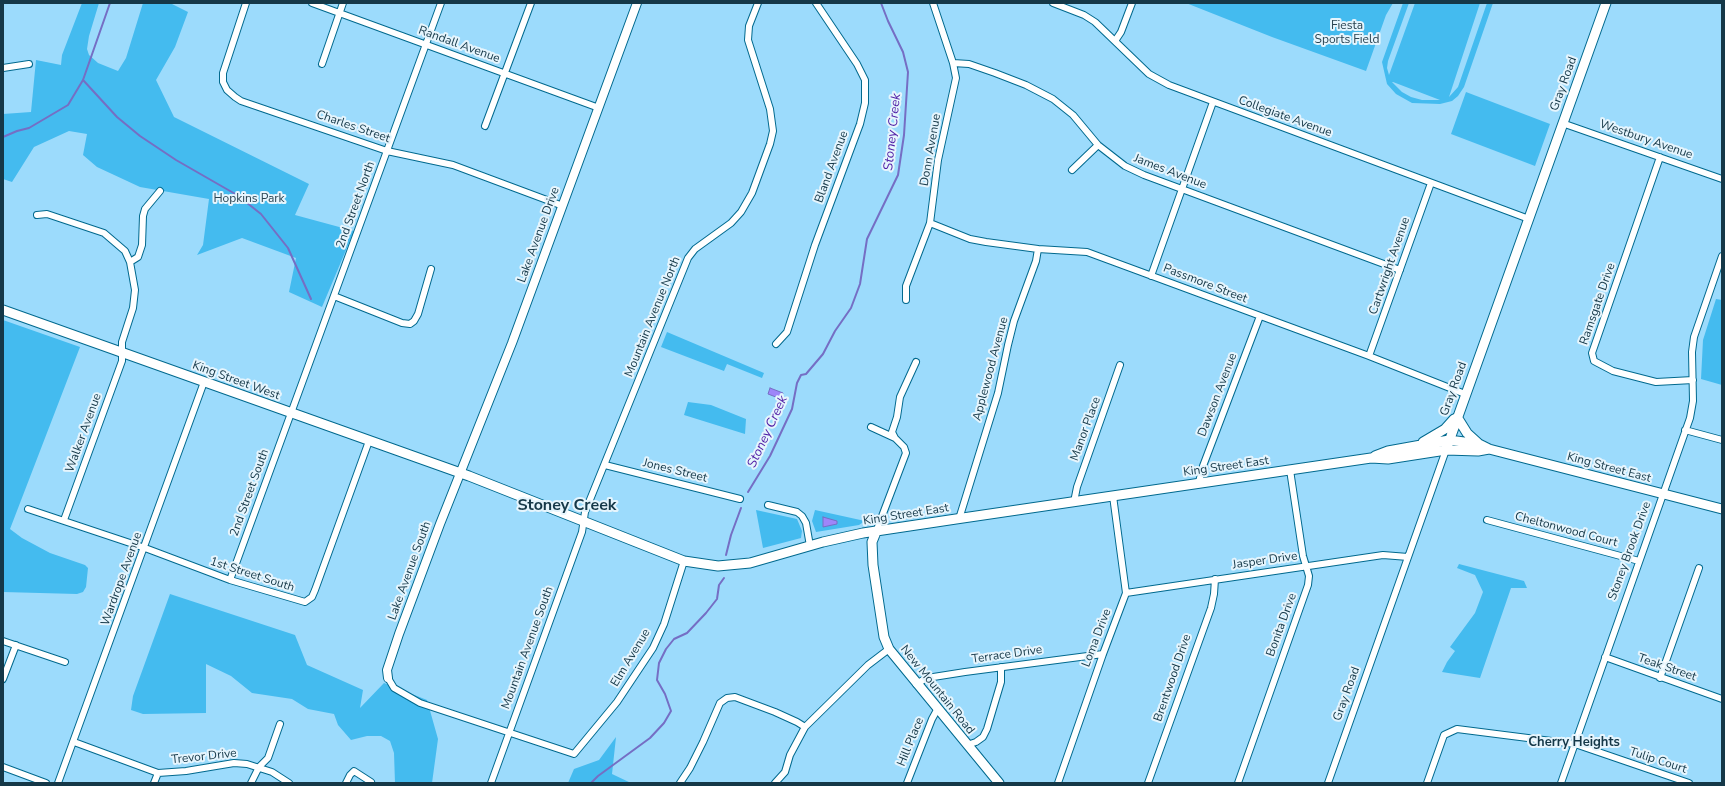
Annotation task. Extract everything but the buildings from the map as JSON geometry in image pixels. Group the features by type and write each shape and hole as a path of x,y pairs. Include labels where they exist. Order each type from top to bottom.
{"main road":[{"name":"Gray Road","path":"1446,450 1606,3"},
{"name":"King Street West","path":"3,310 460,473"},
{"path":"1416,446 1445,430 1457,417 1471,438 1479,444"},
{"name":"King Street East","path":"1371,458 1388,451 1449,440 1479,444 1489,449 1722,509"},
{"name":"King Street East","path":"460,473 684,561 718,566 750,563 810,546 876,532 1199,482 1371,458 1388,459 1446,450 1478,451 1489,449"},
{"name":"New Mountain Road","path":"876,532 872,542 873,565 881,622 889,649 937,710 999,783"}],"street":[{"name":"Charles Street","path":"246,3 223,73 223,82 227,90 241,101 387,151 453,166 563,206"},
{"name":"Randall Avenue","path":"312,3 599,108"},
{"path":"322,64 343,3"},
{"name":"2nd Street North","path":"292,414 441,3"},
{"path":"485,126 531,3"},
{"name":"Lake Avenue Drive","path":"460,473 512,343 637,3"},
{"name":"Mountain Avenue North","path":"583,521 688,258 695,248 731,223 741,212 752,193 770,144 773,131 770,109 748,40 749,26 758,3"},
{"name":"Bland Avenue","path":"776,344 787,332 815,245 860,124 865,103 865,80 857,64 816,3"},
{"name":"Donn Avenue","path":"906,300 906,286 930,223 938,160 956,78 953,63 932,3"},
{"name":"Collegiate Avenue","path":"1053,3 1095,22 1149,74 1158,80 1213,102 1529,219"},
{"path":"1115,41 1121,32 1132,3"},
{"name":"James Avenue","path":"953,63 969,64 995,73 1026,85 1053,99 1073,115 1098,145 1125,166 1144,175 1400,270"},
{"path":"3,68 29,64"},
{"path":"1151,276 1213,102"},
{"name":"Westbury Avenue","path":"1562,123 1722,179"},
{"path":"1072,170 1098,145"},
{"name":"Ramsgate Drive","path":"1660,158 1592,353 1594,361 1600,366 1634,377 1656,382 1693,380"},
{"name":"Cartwright Avenue","path":"1369,356 1430,183"},
{"path":"37,215 48,214 104,233 125,251 130,262 138,257 142,246 143,216 145,209 160,191"},
{"name":"Passmore Street","path":"930,223 970,239 1000,245 1087,252 1369,356 1465,394"},
{"name":"Applewood Avenue","path":"959,519 998,393 1014,321 1036,261 1038,249"},
{"name":"Stoney Brook Drive","path":"1561,783 1685,430 1693,401 1694,337 1722,256"},
{"name":"Walker Avenue","path":"64,520 122,361 122,342 135,300 130,262"},
{"path":"334,296 402,323 410,324 414,322 418,314 431,269"},
{"name":"Dawson Avenue","path":"1199,482 1203,466 1260,316"},
{"path":"876,532 906,453 904,447 895,438 892,432 897,417 900,397 916,362"},
{"name":"Manor Place","path":"1074,502 1077,487 1120,364"},
{"name":"Wardrope Avenue","path":"58,783 145,548 204,382"},
{"name":"2nd Street South","path":"230,580 292,414"},
{"path":"870,427 895,438"},
{"path":"1685,430 1722,440"},
{"name":"1st Street South","path":"28,509 145,548 230,580 296,601 305,602 312,597 369,440"},
{"name":"Gray Road","path":"1328,783 1446,450"},
{"name":"Jones Street","path":"605,464 740,499"},
{"name":"Bonita Drive","path":"1238,783 1304,598 1309,576 1290,470"},
{"name":"Lake Avenue South","path":"388,678 387,670 460,473"},
{"name":"Loma Drive","path":"1058,783 1102,654 1126,593 1113,496"},
{"path":"768,505 797,512 802,516 806,523 810,546"},
{"name":"Cheltonwood Court","path":"1487,520 1639,561"},
{"name":"Mountain Avenue South","path":"492,783 580,539 583,521"},
{"name":"Jasper Drive","path":"1126,593 1383,555 1408,558"},
{"name":"Elm Avenue","path":"509,734 574,754 617,702 653,648 664,624 684,561"},
{"path":"1660,678 1699,568"},
{"name":"Brentwood Drive","path":"1148,783 1210,608 1214,594 1215,579"},
{"path":"3,640 65,662"},
{"path":"3,679 16,645"},
{"path":"775,783 785,772 790,755 805,727 868,665 889,649"},
{"name":"Terrace Drive","path":"916,684 927,678 1102,654"},
{"name":"Teak Street","path":"1604,657 1722,699"},
{"path":"967,746 983,737 987,728 1001,682 1001,667"},
{"path":"388,678 394,688 420,703 509,734"},
{"path":"680,783 690,768 703,742 720,703 727,698 735,697 775,712 805,727"},
{"name":"Hill Place","path":"907,783 932,719 937,710"},
{"path":"251,783 259,767 268,758 280,724"},
{"name":"Tulip Court","path":"1427,783 1444,735 1457,729 1574,744 1689,783"},
{"name":"Trevor Drive","path":"74,742 158,772 186,771 234,763 259,767 272,772 289,783"},
{"path":"3,767 46,783"},
{"path":"346,783 354,771 371,782"},
{"path":"154,783 158,772"}],"green space":[{"name":"Hopkins Park","path":"82,3 99,3 89,36 87,49 89,55 98,63 118,71 126,58 143,3 170,3 188,12 175,47 156,80 174,117 309,184 295,215 354,231 322,307 289,292 296,258 242,238 197,255 203,245 209,199 140,187 97,167 83,155 87,134 69,131 34,147 12,182 3,179 3,114 31,112 36,60 61,65 62,55"},
{"name":"Fiesta Sports Field","path":"1186,3 1393,3 1386,15 1366,71 1272,37"},
{"path":"1403,3 1409,3 1388,61 1387,68 1389,75 1415,3 1480,3 1449,97 1458,87 1487,3 1493,3 1464,87 1458,96 1452,101 1440,104 1412,103 1396,94 1387,84 1382,62","holes":["1393,82 1440,100 1422,100 1411,97 1402,92"]},
{"path":"1466,92 1550,124 1535,166 1451,134"},
{"path":"1716,299 1722,300 1722,385 1701,379 1703,340"},
{"path":"3,320 80,347 10,529 22,538 50,553 85,565 88,568 86,587 83,592 77,594 3,592"},
{"path":"667,332 764,373 762,378 727,364 724,371 661,347"},
{"path":"688,402 711,405 746,419 745,434 684,415"},
{"path":"756,510 797,519 802,531 801,538 763,548"},
{"path":"815,510 865,521 859,525 816,532 812,521"},
{"path":"1459,564 1524,581 1527,588 1511,588 1480,678 1442,672 1455,651 1450,647 1475,613 1483,592 1475,575 1457,568"},
{"path":"170,594 295,635 307,665 363,690 360,708 384,683 427,700 438,739 432,783 395,783 394,753 390,741 381,736 367,736 351,740 338,725 334,714 308,709 292,699 252,693 231,676 206,664 206,713 143,714 131,710 133,696"},
{"path":"616,737 612,774 631,783 568,783 574,769 599,760"}],"shaded area":[{"path":"770,388 783,393 781,399 768,394"},
{"path":"823,517 837,521 837,524 823,527"}],"waterway":[{"path":"3,137 29,128 68,105 83,80 110,3"},
{"name":"Stoney Creek","path":"748,492 770,456 792,409 797,383 801,375 806,374 823,354 835,331 851,308 860,284 867,239 898,175 904,135 908,72 903,52 881,3"},
{"path":"83,80 117,117 140,136 176,160 237,195 261,214 288,248 311,299"},
{"name":"Stoney Creek","path":"726,555 731,535 741,508"},
{"name":"Stoney Creek","path":"591,783 598,776 650,738 664,723 671,711 665,694 657,680 659,663 666,649 674,639 687,633 717,599 719,585 724,578"}],"district":[{"name":"Stoney Creek","path":"567,506"},
{"name":"Cherry Heights","path":"1574,743"}]}
